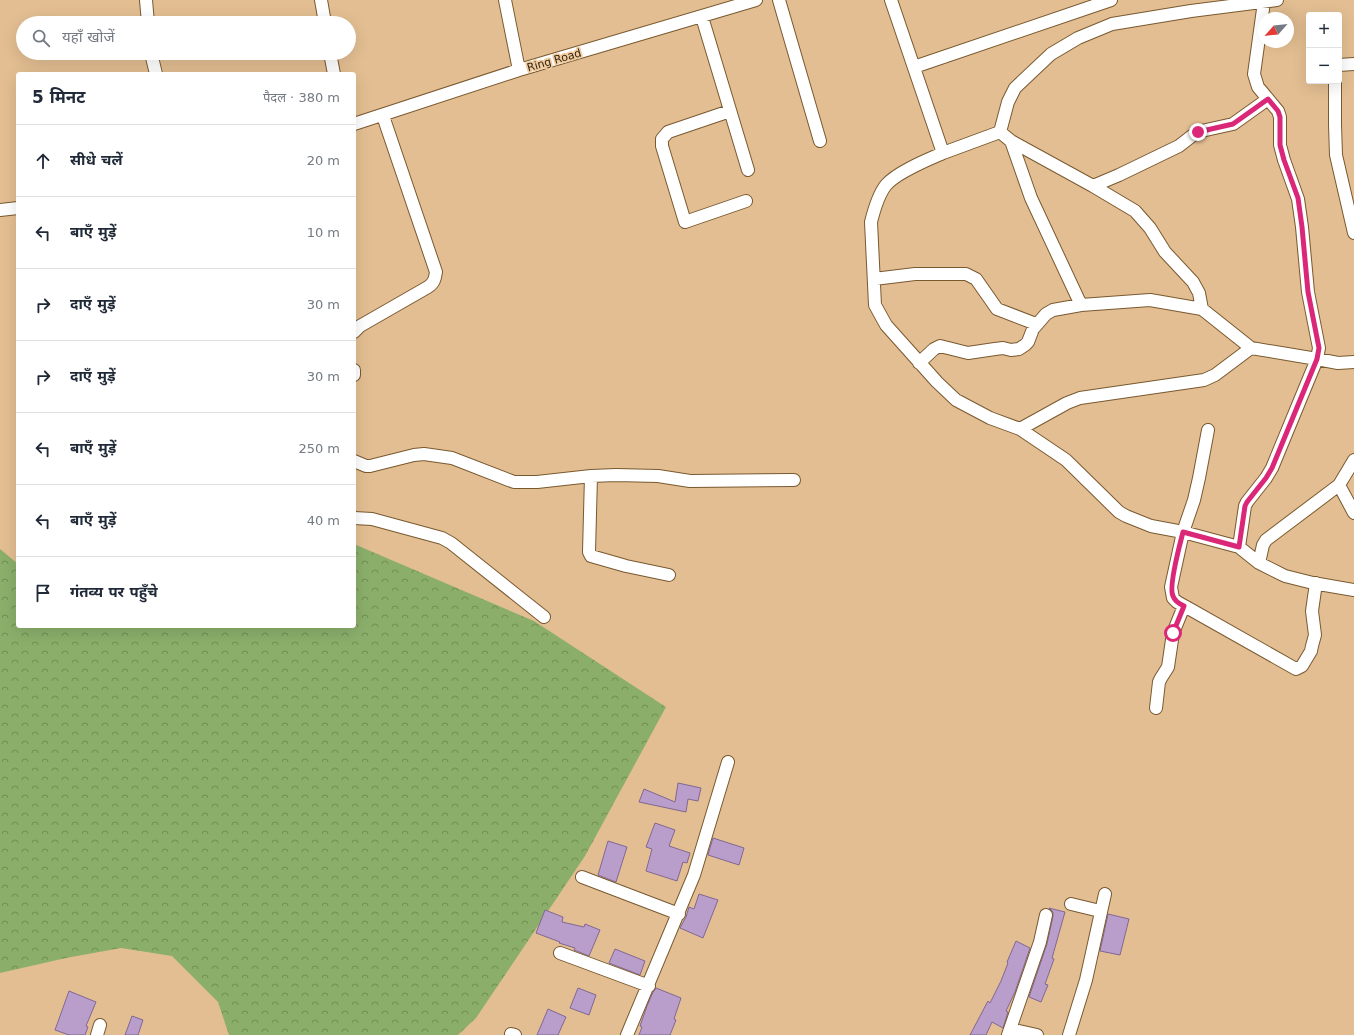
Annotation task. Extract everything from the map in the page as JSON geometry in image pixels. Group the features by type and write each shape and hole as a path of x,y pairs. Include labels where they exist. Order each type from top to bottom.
{"street":[{"path":"146,0 147,16"},
{"path":"321,0 324,16"},
{"path":"505,0 519,70"},
{"name":"Ring Road","path":"356,123 383,116 519,70 756,0"},
{"path":"779,0 820,140"},
{"path":"891,0 943,152"},
{"path":"914,67 1111,0"},
{"path":"1000,132 1008,102 1015,88 1051,54 1078,38 1112,24 1191,11 1278,0"},
{"path":"1239,547 1245,506 1272,468 1317,359 1319,348 1308,292 1298,198 1280,145 1280,117 1278,111 1258,87 1254,74 1264,2"},
{"path":"702,17 748,170"},
{"path":"153,60 156,72"},
{"path":"331,60 334,72"},
{"path":"1342,66 1354,64"},
{"path":"1335,84 1336,155 1354,233"},
{"path":"1093,186 1179,146 1198,132 1233,124 1268,99"},
{"path":"730,111 668,132 662,139 662,146 685,222 746,201"},
{"path":"356,330 360,326 428,288 435,280 436,272 383,116"},
{"path":"1000,132 1010,141 1129,206 1142,217 1165,252 1193,282 1199,293 1202,309"},
{"path":"1000,132 943,152 896,176 887,184 882,192 871,222 875,305 886,325 937,382 956,400 990,418 1020,429 1066,460 1119,512 1126,516 1151,526 1183,532 1239,547 1259,563 1284,576 1354,590"},
{"path":"1010,141 1031,198 1081,305"},
{"path":"0,210 16,208"},
{"path":"874,279 915,274 966,274 976,279 997,309 1036,324"},
{"path":"920,363 934,349 940,346 968,353 1004,348 1011,350 1019,349 1025,346 1028,342 1036,324 1046,314 1053,310 1081,305 1150,300 1202,309 1251,348 1338,363 1354,362"},
{"path":"1020,429 1067,403 1080,398 1204,380 1215,375 1251,348"},
{"path":"1208,430 1194,500 1183,532 1171,587 1173,598 1177,602 1296,669 1302,666 1312,646 1314,635 1312,611 1316,583"},
{"path":"356,463 370,466 424,454 452,458 514,482 537,482 591,476 616,475 658,476 690,481 794,480"},
{"path":"1259,563 1263,545 1266,540 1339,485 1354,460"},
{"path":"591,476 589,552 591,556 626,566 669,575"},
{"path":"1339,485 1354,513"},
{"path":"356,518 372,519 442,538 451,543 544,617"},
{"path":"1156,708 1159,682 1168,667 1173,633 1184,606"},
{"path":"628,1035 694,875 728,762"},
{"path":"582,877 678,914"},
{"path":"1068,1035 1086,980 1104,894"},
{"path":"1071,904 1100,911"},
{"path":"1037,1035 1014,1033 1040,942 1046,915"},
{"path":"560,953 649,986"}],"green space":[{"path":"356,545 534,621 666,707 585,856 476,1018 458,1035 229,1035 218,1002 172,956 121,948 66,958 0,973 0,549 16,562 16,628 356,628"}],"building":[{"path":"678,783 701,788 698,801 688,799 686,812 639,802 644,789 675,802"},
{"path":"655,823 675,830 669,846 690,853 687,863 683,862 677,881 646,871 652,849 646,847"},
{"path":"713,838 744,848 739,865 708,855"},
{"path":"608,841 627,847 616,882 598,875"},
{"path":"699,894 718,900 703,938 680,928 689,907 694,909"},
{"path":"1049,908 1065,912 1052,958 1054,959 1045,984 1048,985 1041,1002 1029,997 1047,944 1053,916 1053,912"},
{"path":"545,910 563,917 562,922 584,927 585,924 600,930 589,956 574,950 575,948 536,933"},
{"path":"1108,914 1129,919 1120,955 1100,951"},
{"path":"1016,941 1030,948 1015,992 1006,1011 1008,1012 1003,1028 992,1022 986,1035 970,1035 988,1001 990,1003 1001,981"},
{"path":"615,949 645,961 640,975 609,963"},
{"path":"578,988 596,995 589,1015 570,1008"},
{"path":"656,988 681,998 674,1019 676,1020 670,1035 639,1035 642,1027 640,1026 647,1006"},
{"path":"69,991 96,1002 86,1026 88,1027 85,1035 69,1035 55,1030"},
{"path":"548,1009 566,1017 558,1035 537,1035"},
{"path":"132,1016 143,1020 138,1035 125,1035"}],"route":[{"path":"1173,633 1184,606 1173,598 1171,587 1183,532 1239,547 1245,506 1272,468 1319,353 1308,292 1298,198 1280,145 1280,117 1278,111 1268,99 1233,124 1198,132"}]}
